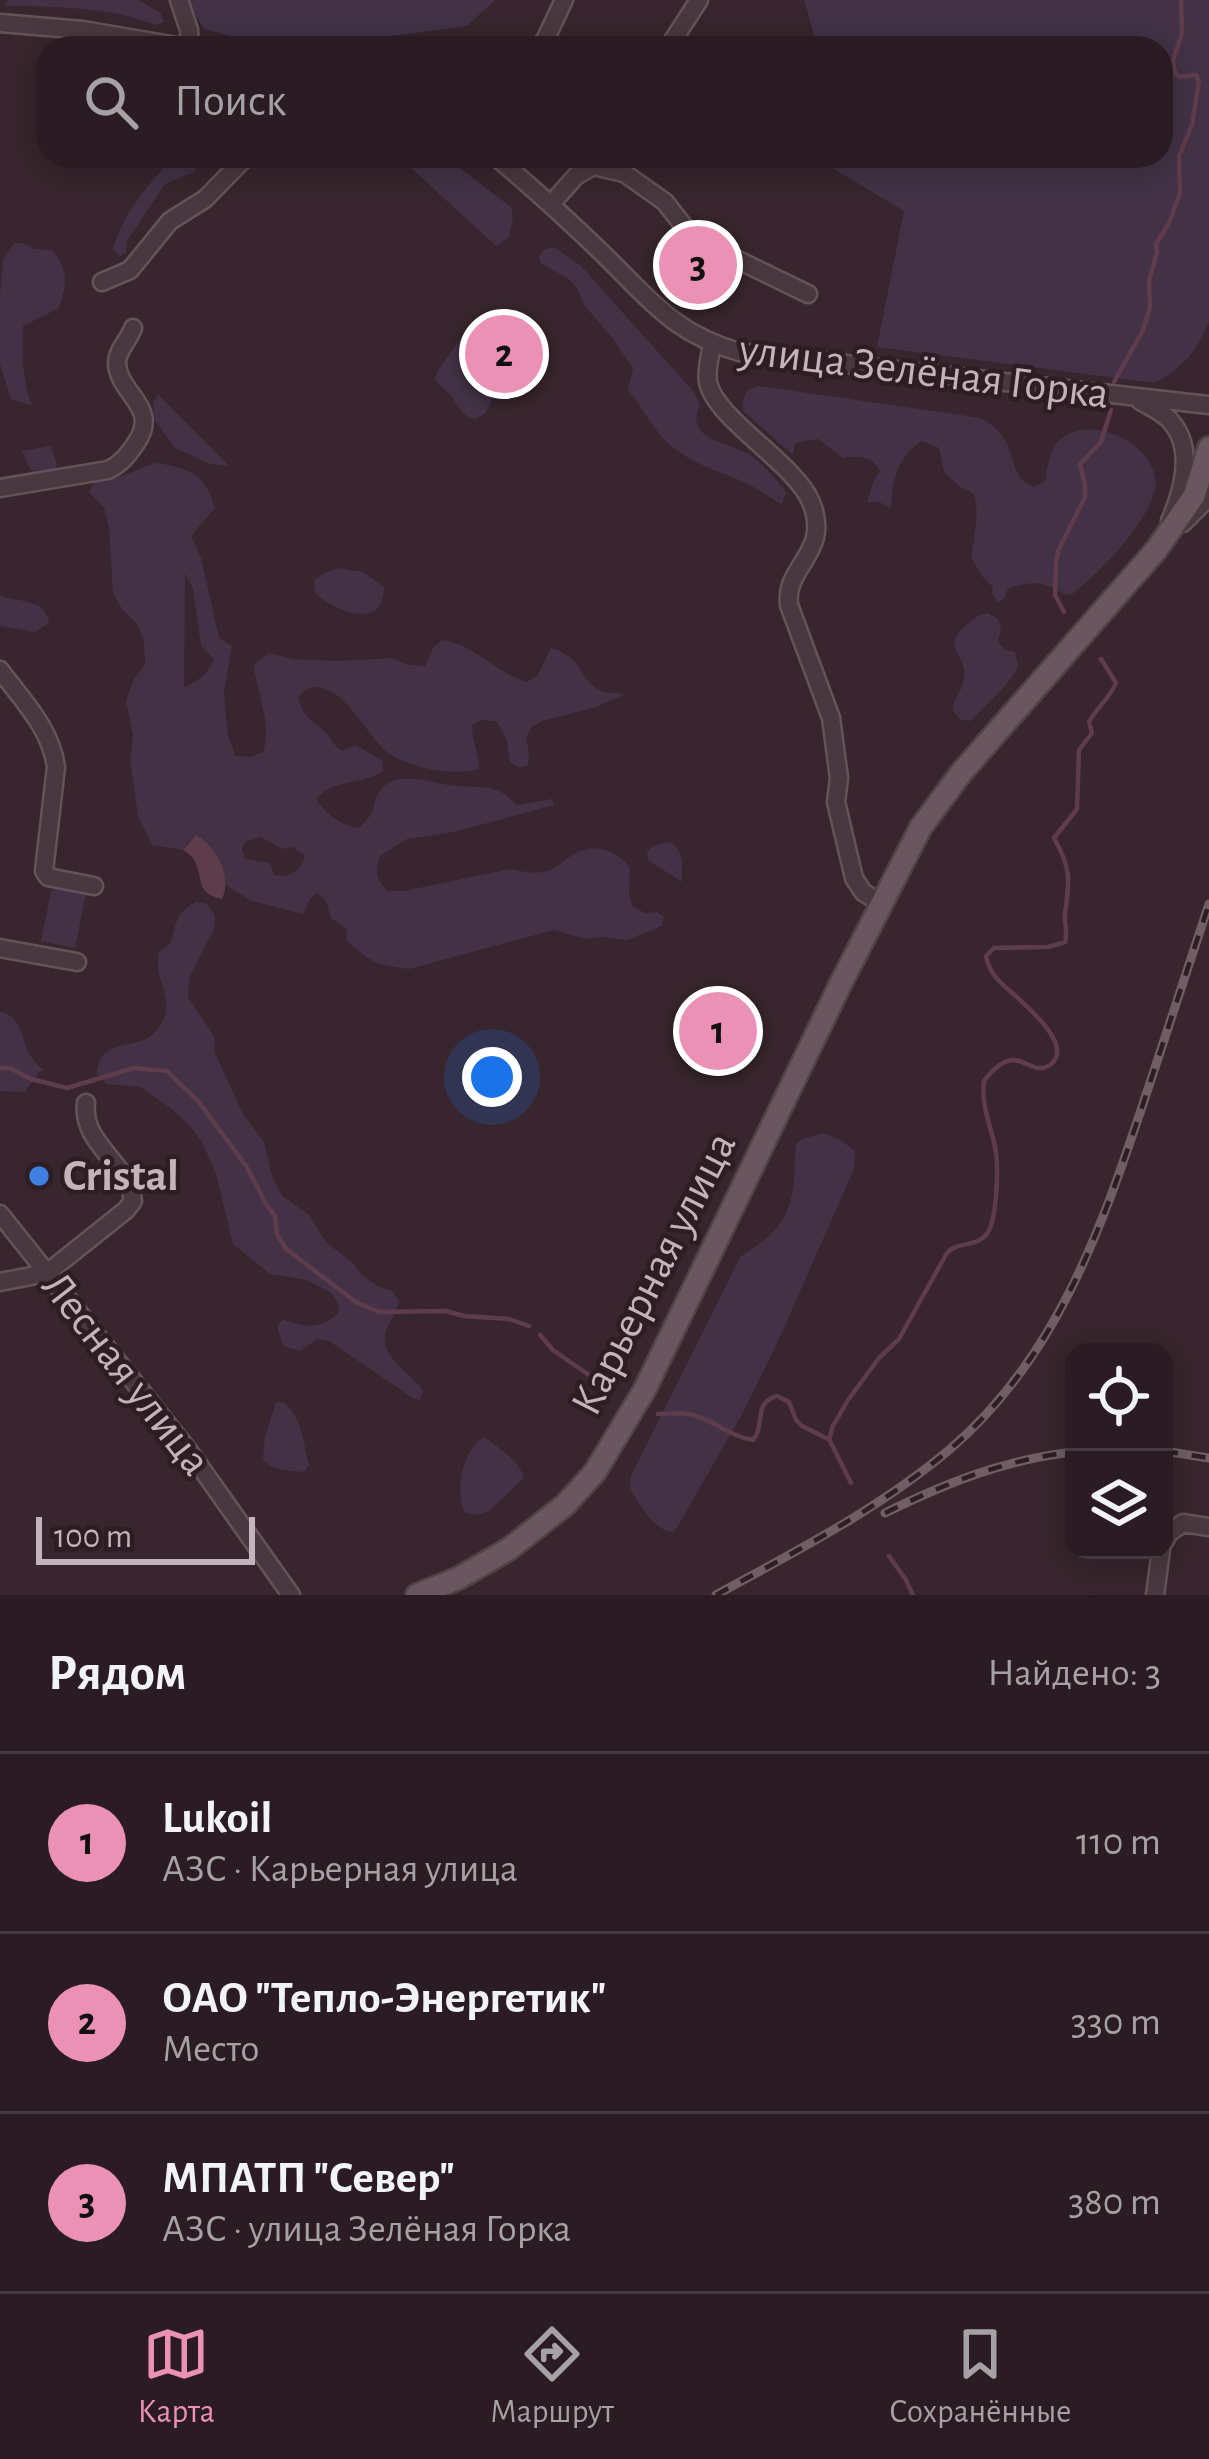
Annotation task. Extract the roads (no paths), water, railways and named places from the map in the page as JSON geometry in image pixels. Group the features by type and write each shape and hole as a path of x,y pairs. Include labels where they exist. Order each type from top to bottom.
{"main road":[{"name":"Карьерная улица","path":"417,1595 480,1568 524,1539 575,1495 608,1454 645,1389 921,826 1157,549 1194,496 1209,448"}],"street":[{"path":"179,0 187,36"},
{"path":"547,36 564,0"},
{"path":"676,36 699,0"},
{"path":"0,23 115,36"},
{"path":"102,282 130,270 165,226 206,199 236,168"},
{"name":"улица Зелёная Горка","path":"509,168 665,316 712,345 739,352 1209,405"},
{"path":"551,204 586,168"},
{"path":"612,168 665,202 692,238 808,294"},
{"path":"0,488 120,464 140,437 144,422 117,362 133,328"},
{"path":"712,345 708,382 716,400 810,499 816,541 787,589 788,605 831,718 836,802 854,878 863,892 880,903"},
{"path":"1133,398 1171,421 1184,457 1181,494 1157,549"},
{"path":"1157,549 1209,497"},
{"path":"0,670 48,735 54,752 44,872 48,877 94,886"},
{"path":"0,948 77,962"},
{"path":"0,1282 47,1273 133,1201 131,1186 89,1131 86,1103"},
{"name":"Лесная улица","path":"0,1214 189,1451 291,1595"},
{"path":"1173,1530 1183,1523 1209,1527"},
{"path":"1155,1595 1161,1559"}],"waterway":[{"path":"1114,382 1150,308 1156,244 1180,193 1179,156 1192,125 1199,81 1196,75 1180,77 1173,61 1182,33 1181,0"},
{"path":"1064,612 1055,595 1058,551 1085,497 1080,464 1101,442 1111,410"},
{"path":"851,1483 829,1439 833,1426 879,1358 899,1339 947,1253 979,1241 991,1225 997,1165 984,1081 1006,1062 1043,1068 1057,1056 1050,1032 997,978 986,956 994,948 1065,942 1068,874 1054,838 1077,809 1079,750 1092,733 1089,722 1116,683 1101,659"},
{"path":"0,1068 67,1088 134,1068 167,1071 199,1102 246,1166 275,1216 277,1234 286,1249 356,1302 379,1312 446,1311 529,1326"},
{"path":"540,1335 553,1350 609,1389"},
{"path":"658,1414 697,1416 753,1440 762,1409 777,1396 789,1402 802,1426 828,1439"},
{"path":"889,1556 913,1595"}],"railway":[{"path":"716,1595 836,1528 922,1471 986,1414 1018,1376 1046,1334 1091,1246 1209,904"},
{"path":"1173,1452 1209,1458"},
{"path":"885,1513 977,1474 1065,1453"}],"place":[{"name":"МПАТП \"Север\"","path":"698,265"},
{"name":"ОАО \"Тепло-Энергетик\"","path":"504,354"},
{"name":"Lukoil","path":"718,1031"},
{"name":"Cristal","path":"39,1176"}]}
